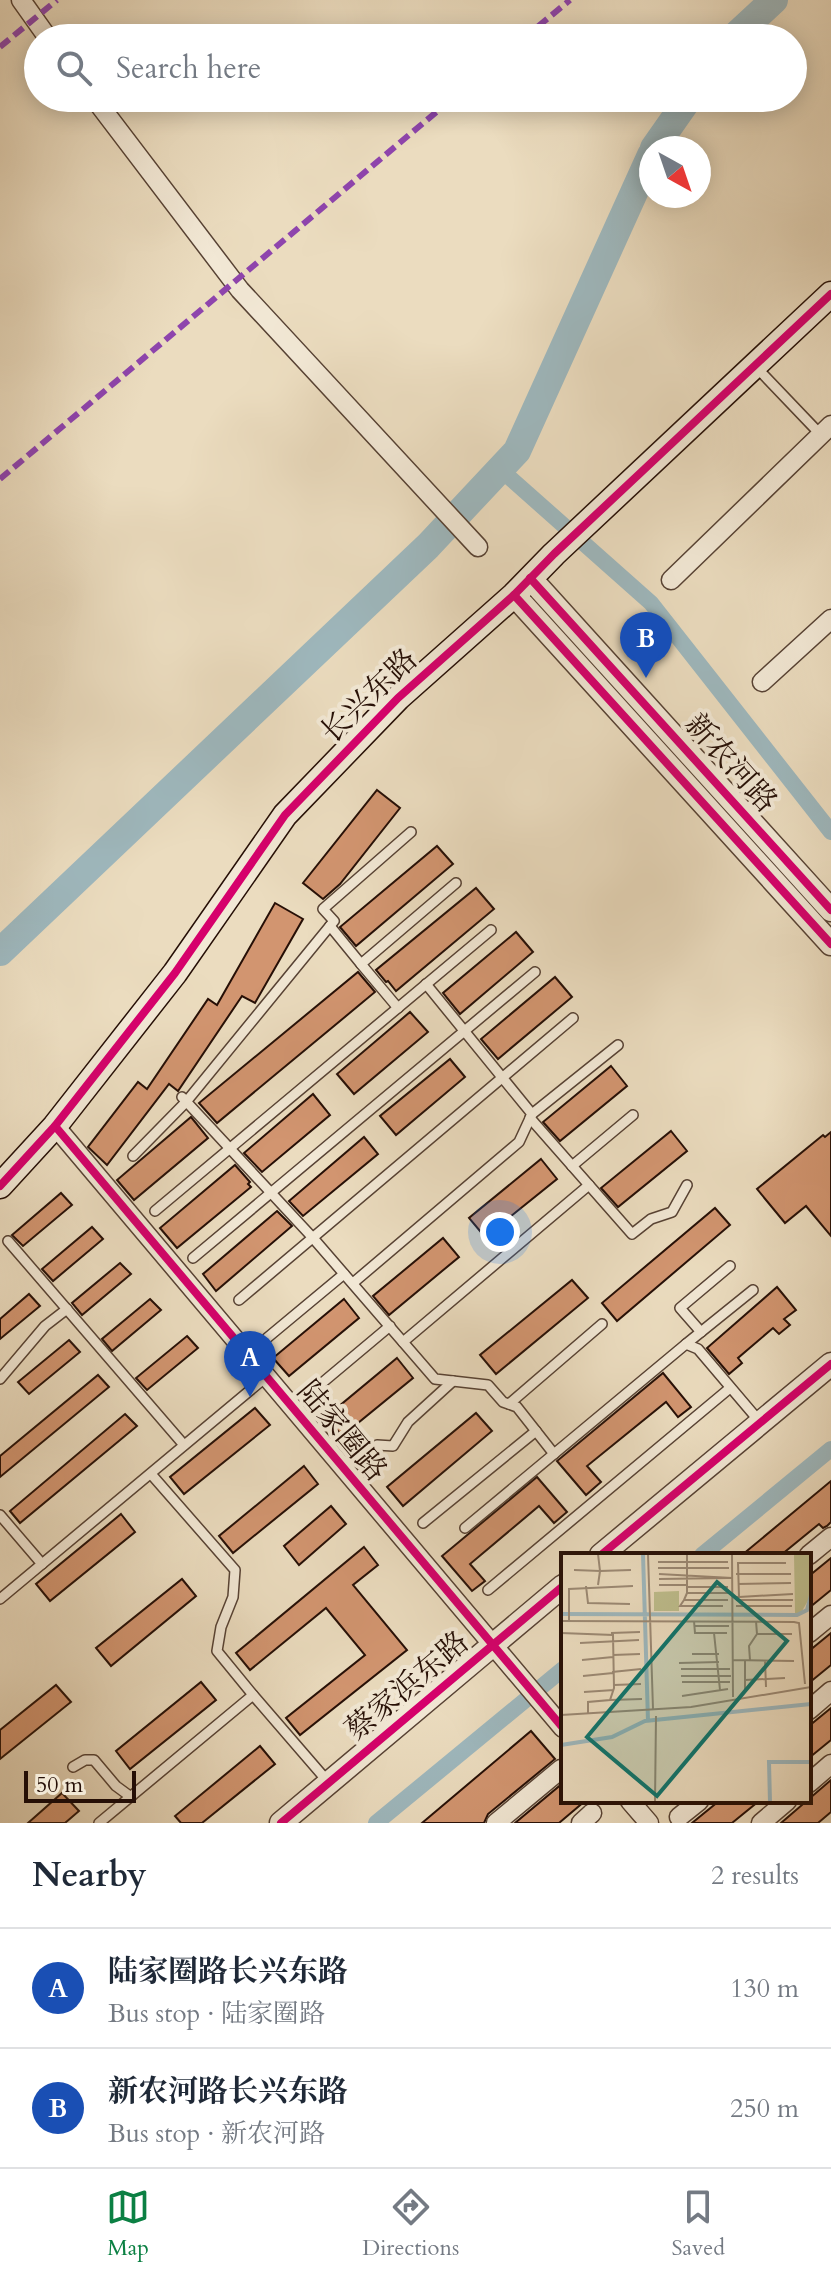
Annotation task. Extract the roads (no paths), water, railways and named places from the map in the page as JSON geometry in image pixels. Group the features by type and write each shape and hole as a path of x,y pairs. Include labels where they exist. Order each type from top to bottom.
{"main road":[{"name":"长兴东路","path":"0,1186 55,1126 175,973 285,815 398,698 522,587 831,294"}],"street":[{"path":"21,0 38,24"},
{"path":"105,112 240,290 478,547"},
{"path":"671,580 826,430"},
{"name":"新农河路","path":"522,587 831,910"},
{"name":"新农河路","path":"522,587 831,944"},
{"path":"762,682 831,619"},
{"name":"陆家圈路","path":"55,1126 561,1726"},
{"path":"603,1553 831,1364"},
{"path":"811,1553 831,1537"},
{"name":"蔡家浜东路","path":"281,1823 561,1588"},
{"path":"811,1631 831,1615"},
{"path":"811,1708 831,1691"},
{"path":"811,1781 831,1764"},
{"path":"496,1823 561,1769"},
{"path":"679,1817 696,1803"},
{"path":"761,1823 785,1803"}],"lane":[{"path":"755,365 826,430"},
{"path":"133,1156 334,921 323,909 411,832"},
{"path":"361,964 456,883"},
{"path":"330,926 398,1008"},
{"path":"155,1211 491,930"},
{"path":"193,1258 535,972"},
{"path":"426,984 572,1166 632,1234 651,1219 672,1212 687,1185"},
{"path":"239,1300 573,1018"},
{"path":"353,1283 519,1142 531,1116 618,1045"},
{"path":"184,1100 313,1238 435,1379 488,1385 503,1402 517,1407 554,1454"},
{"path":"572,1166 633,1115"},
{"path":"403,1342 589,1185"},
{"path":"8,1241 184,1445"},
{"path":"701,1332 680,1308 730,1266"},
{"path":"267,1338 344,1274"},
{"path":"465,1528 753,1290"},
{"path":"0,1379 45,1326 67,1309"},
{"path":"509,1404 602,1324"},
{"path":"322,1383 390,1326"},
{"path":"686,1344 698,1349 760,1422"},
{"path":"0,1599 266,1377"},
{"path":"377,1445 393,1446 408,1422 453,1381"},
{"path":"488,1590 730,1388"},
{"path":"423,1523 536,1431"},
{"path":"151,1474 235,1570 233,1597 221,1627 217,1651 329,1783"},
{"path":"0,1515 42,1564"},
{"path":"99,1823 253,1695"},
{"path":"73,1767 85,1760 94,1760 116,1786 131,1797"}],"waterway":[{"path":"748,24 774,0"},
{"path":"662,136 679,112"},
{"path":"0,952 428,546 517,451 639,182"},
{"path":"500,469 651,603 831,832"},
{"path":"704,1553 831,1449"},
{"path":"376,1823 561,1671"}],"place":[{"name":"新农河路长兴东路","path":"646,678"},
{"name":"陆家圈路长兴东路","path":"250,1397"}]}
